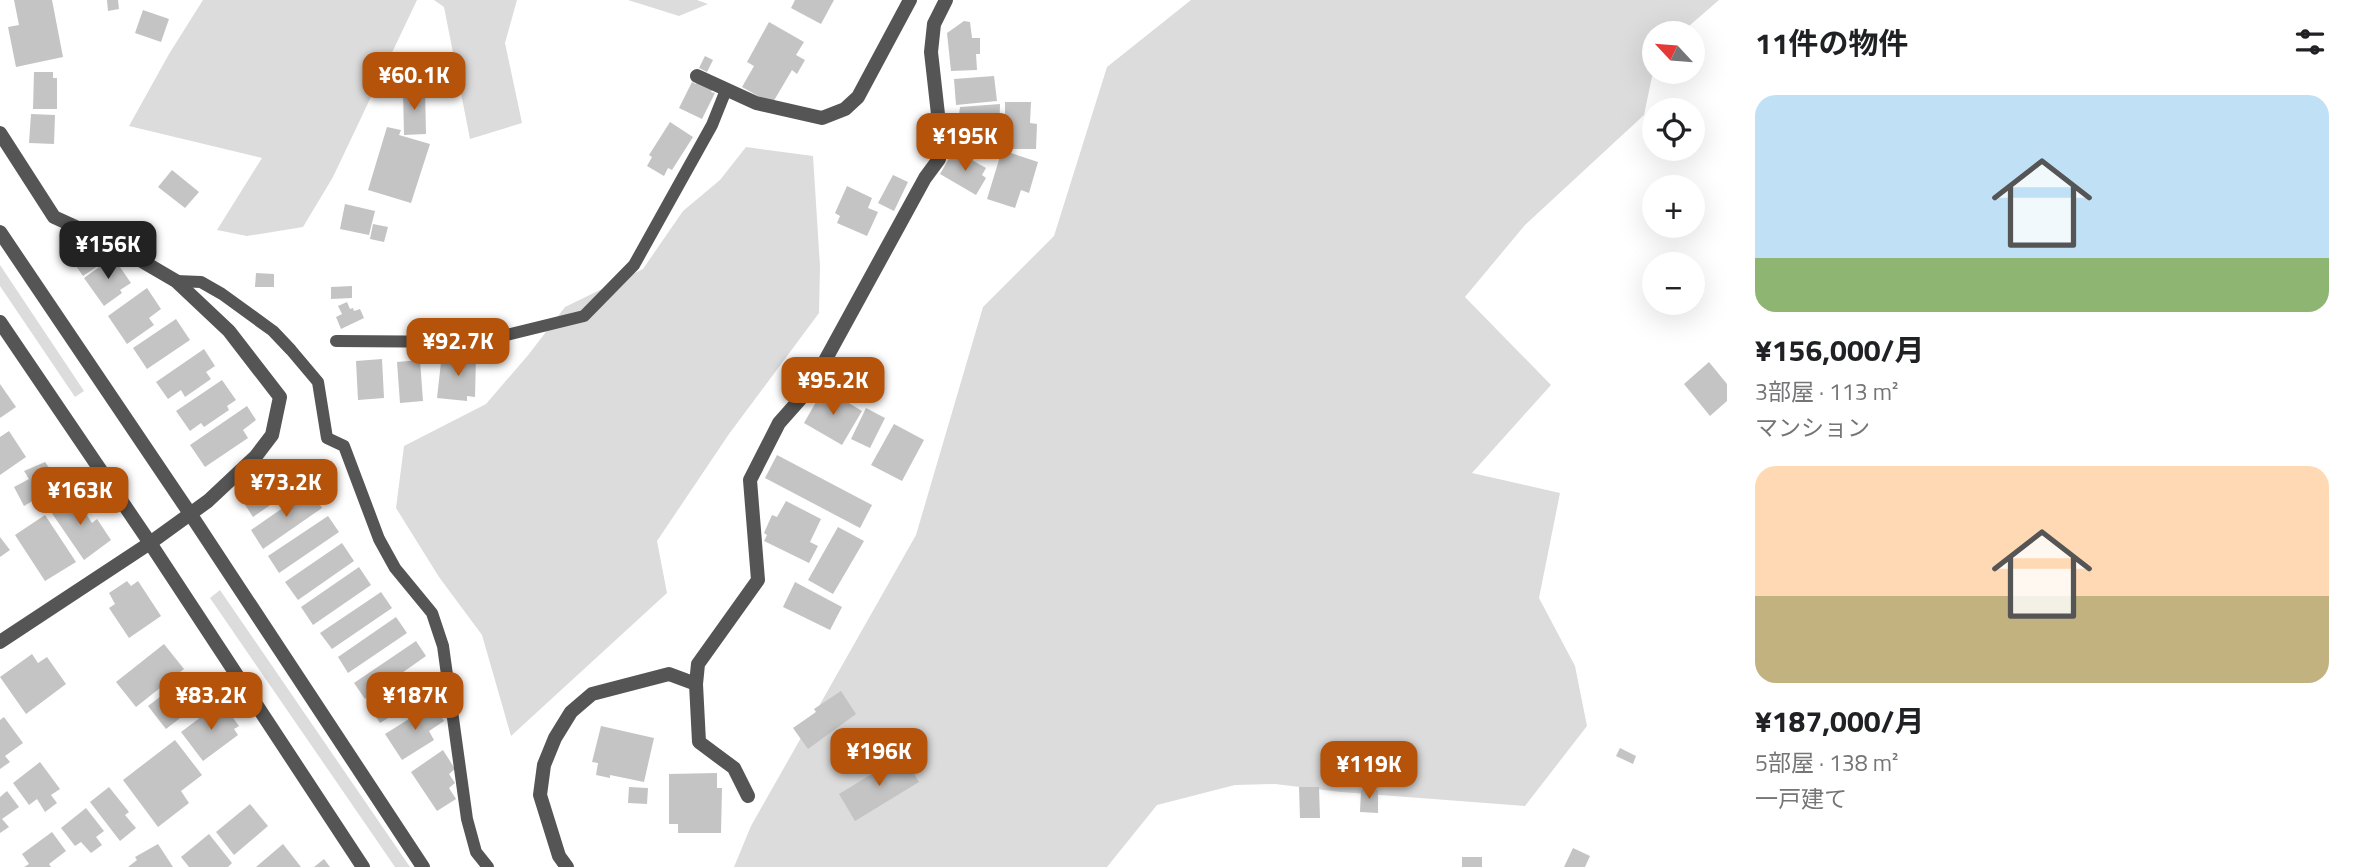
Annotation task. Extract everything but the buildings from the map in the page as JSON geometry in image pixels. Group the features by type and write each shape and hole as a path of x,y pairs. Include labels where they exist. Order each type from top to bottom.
{"street":[{"path":"697,76 756,103 822,118 845,109 858,97 910,0"},
{"path":"748,796 734,768 699,742 696,684 698,664 758,580 750,480 779,424 810,388 925,177 939,159 941,141 931,52 934,24 946,0"},
{"path":"0,133 54,217 111,243 176,281 229,331 280,397 272,435 264,446 191,515 0,642"},
{"path":"0,232 424,867"},
{"path":"0,322 150,543 363,867"},
{"path":"567,867 559,856 540,795 544,765 555,738 571,712 592,694 669,674 696,684"}],"lane":[{"path":"336,341 478,342 584,316 634,265 712,125 726,90"},
{"path":"176,281 201,282 222,294 273,331 318,382 327,438 344,446 379,539 395,568 432,613 443,646 467,819 476,852 488,867"}],"shaded area":[{"path":"203,0 417,0 333,177 303,227 247,236 217,230 262,158 129,126"},
{"path":"434,0 517,0 505,43 522,123 470,139 444,7"},
{"path":"628,0 697,0 708,4 679,16"},
{"path":"1191,0 1719,0 1695,21 1642,21 1642,84 1650,84 1648,98 1642,98 1642,117 1525,225 1465,297 1551,385 1472,473 1560,493 1539,598 1575,666 1587,726 1525,806 1341,792 1275,784 1235,785 1157,805 1107,867 734,867 751,826 916,535 983,307 1054,236 1107,67"},
{"path":"746,147 813,156 820,266 819,313 729,434 657,541 667,593 511,736 482,635 439,577 396,508 404,446 486,404 565,307 643,269 683,211 720,180"},
{"path":"0,265 84,391 75,397 0,286"},
{"path":"220,590 410,867 395,867 210,598"}]}
